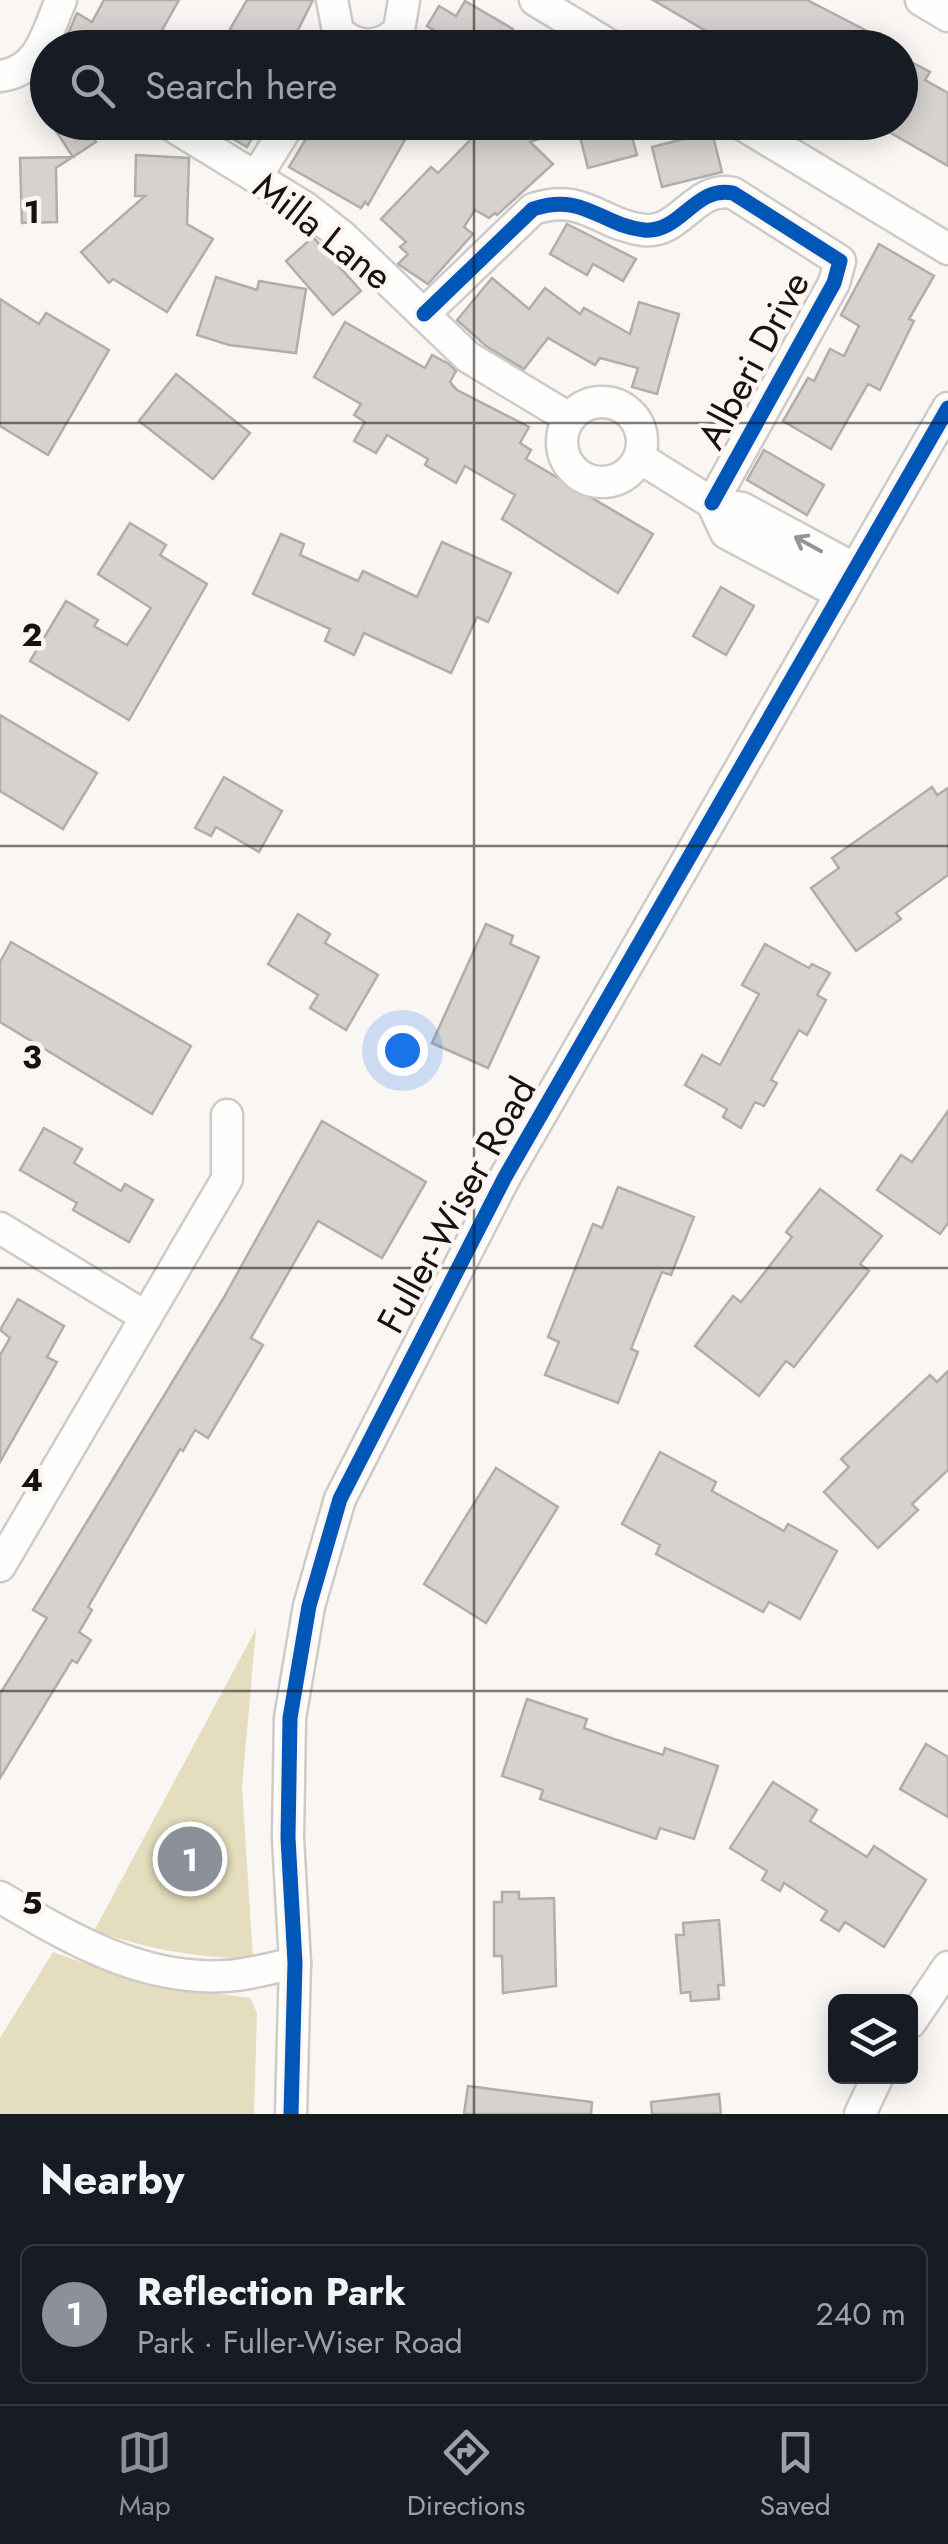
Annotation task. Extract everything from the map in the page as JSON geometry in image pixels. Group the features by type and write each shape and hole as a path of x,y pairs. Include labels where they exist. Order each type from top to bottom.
{"street":[{"path":"51,30 61,0"},
{"path":"332,0 337,30"},
{"path":"396,30 404,19 404,0"},
{"path":"535,0 584,30"},
{"path":"920,0 948,16"},
{"path":"0,76 17,74 30,66"},
{"name":"Milla Lane","path":"195,140 342,236 468,356 570,418"},
{"path":"256,177 279,140"},
{"path":"768,140 948,250"},
{"name":"Alberi Drive","path":"424,314 533,209 553,202 571,202 644,230 662,228 698,200 722,190 734,193 840,261 834,283 712,503"},
{"path":"587,404 620,406 640,428 640,458 633,469 612,482 588,480 568,465 562,441 570,418 587,404"},
{"name":"Fuller-Wiser Road","path":"291,2114 295,1963 288,1838 290,1718 308,1606 340,1499 505,1177 948,408"},
{"path":"640,458 712,503 726,533 848,582"},
{"path":"0,1566 228,1179 227,1116"},
{"path":"0,1228 146,1317"},
{"path":"0,1897 79,1944 133,1965 226,1976 295,1963"},
{"path":"918,2011 948,1967"},
{"path":"860,2114 874,2084"}],"shaded area":[{"path":"256,1629 242,1787 253,1958 172,1951 94,1931"},
{"path":"53,1952 140,1983 250,1998 257,2013 254,2114 0,2114 0,2038"}],"building":[{"path":"104,0 179,0 162,30 70,30 77,13 92,22"},
{"path":"247,0 313,0 298,30 230,29"},
{"path":"653,0 807,0 865,30 704,30"},
{"path":"465,1 513,29 433,30 427,26 439,6 456,16"},
{"path":"918,66 930,72 925,80 948,93 948,166 903,140 918,140"},
{"path":"62,140 95,140 96,142 73,157"},
{"path":"305,140 405,140 368,205 365,202 361,208 289,167"},
{"path":"470,140 536,140 530,142 553,164 497,215 489,218 475,210 464,227 473,234 428,284 398,264 408,254 400,247 406,242 381,219 431,167 438,173"},
{"path":"581,140 633,140 637,155 588,168"},
{"path":"680,140 714,140 722,172 662,187 652,147"},
{"path":"136,155 189,158 187,224 213,239 167,312 113,279 109,283 81,252 145,196 135,196"},
{"path":"73,157 56,168 57,222 22,223 20,158"},
{"path":"567,224 636,259 623,281 593,264 587,275 550,254"},
{"path":"313,237 361,291 333,315 286,261"},
{"path":"879,244 934,276 909,319 914,321 880,390 868,384 831,449 783,421 808,378 814,381 830,349 844,356 859,326 841,315"},
{"path":"216,277 257,290 259,281 306,289 296,353 229,345 197,335"},
{"path":"492,278 529,309 545,288 580,314 584,308 630,334 639,302 679,314 657,394 632,387 638,368 600,358 595,365 548,338 524,369 486,346 457,320"},
{"path":"0,299 39,324 46,313 109,350 48,455 0,426"},
{"path":"345,322 425,368 432,355 449,364 456,371 450,382 457,390 529,427 520,443 531,450 526,459 653,534 618,593 502,519 515,495 465,466 456,483 425,465 428,459 387,435 376,453 354,441 365,422 354,415 361,404 314,377"},
{"path":"176,374 250,433 213,479 139,421"},
{"path":"764,450 824,485 807,515 747,480"},
{"path":"130,523 166,545 160,555 207,584 129,720 30,661 66,601 98,620 94,626 127,645 151,608 98,574"},
{"path":"281,534 304,544 300,555 358,581 363,571 417,597 442,542 511,573 488,622 477,617 451,673 364,633 354,655 325,641 330,629 253,594"},
{"path":"721,587 754,606 726,655 693,636"},
{"path":"0,715 97,773 63,829 0,791"},
{"path":"224,777 282,811 259,852 216,827 211,836 195,828"},
{"path":"932,787 937,795 948,788 948,875 896,913 901,919 856,951 811,888 839,868 832,858"},
{"path":"298,914 330,934 325,943 378,975 346,1030 310,1008 318,995 268,964"},
{"path":"486,924 513,936 510,944 539,957 488,1068 432,1043"},
{"path":"11,942 191,1046 152,1114 0,1022 0,962"},
{"path":"765,944 809,968 812,964 830,973 817,995 826,1000 807,1035 799,1030 771,1080 777,1083 764,1106 755,1102 741,1128 723,1117 727,1109 685,1085 702,1055 720,1065 759,994 742,985"},
{"path":"948,1111 948,1223 940,1234 877,1190 901,1155 912,1162"},
{"path":"322,1121 426,1182 382,1258 318,1221 251,1338 263,1345 208,1438 195,1430 183,1451 180,1449 88,1607 92,1610 79,1632 91,1640 77,1663 72,1660 0,1778 0,1694 47,1618 33,1610 223,1299"},
{"path":"44,1128 82,1149 74,1163 121,1191 125,1184 153,1200 129,1242 73,1210 77,1203 20,1170"},
{"path":"618,1187 694,1217 671,1275 662,1272 650,1301 631,1349 638,1352 618,1403 545,1375 559,1342 548,1337 593,1224 602,1228"},
{"path":"820,1189 882,1236 860,1264 869,1271 794,1367 786,1361 759,1396 695,1346 733,1296 741,1302 761,1277 792,1237 786,1232"},
{"path":"18,1299 64,1326 47,1357 57,1362 0,1462 0,1355 10,1338 0,1330"},
{"path":"948,1371 948,1470 912,1504 918,1510 878,1548 824,1492 849,1467 841,1459 930,1375 937,1382"},
{"path":"660,1452 716,1482 712,1491 784,1531 788,1524 837,1551 800,1619 769,1602 763,1612 656,1554 660,1545 622,1524"},
{"path":"496,1468 558,1507 486,1623 424,1584"},
{"path":"527,1699 587,1719 584,1728 614,1739 663,1755 665,1748 718,1766 694,1839 660,1828 656,1839 540,1799 543,1790 502,1776"},
{"path":"926,1744 948,1757 948,1817 900,1789"},
{"path":"773,1782 817,1810 810,1821 867,1857 874,1846 926,1880 884,1947 845,1922 839,1931 821,1920 827,1911 784,1883 780,1891 762,1880 767,1871 730,1848"},
{"path":"502,1892 519,1892 519,1899 554,1898 556,1986 503,1993 502,1956 494,1956 494,1902 502,1902"},
{"path":"719,1920 724,1985 718,1985 719,1999 691,2001 690,1992 681,1993 676,1935 684,1935 683,1923"},
{"path":"468,2086 592,2102 591,2114 464,2114"},
{"path":"719,2094 721,2114 652,2114 651,2102"}],"cycle path":[{"path":"424,314 533,209 551,205 579,207 644,230 668,225 708,196 733,193 840,261 834,283 712,503"},
{"path":"291,2114 295,1963 288,1838 290,1718 309,1606 340,1499 505,1177 948,408"}],"place":[{"name":"Reflection Park","path":"190,1859"}]}
